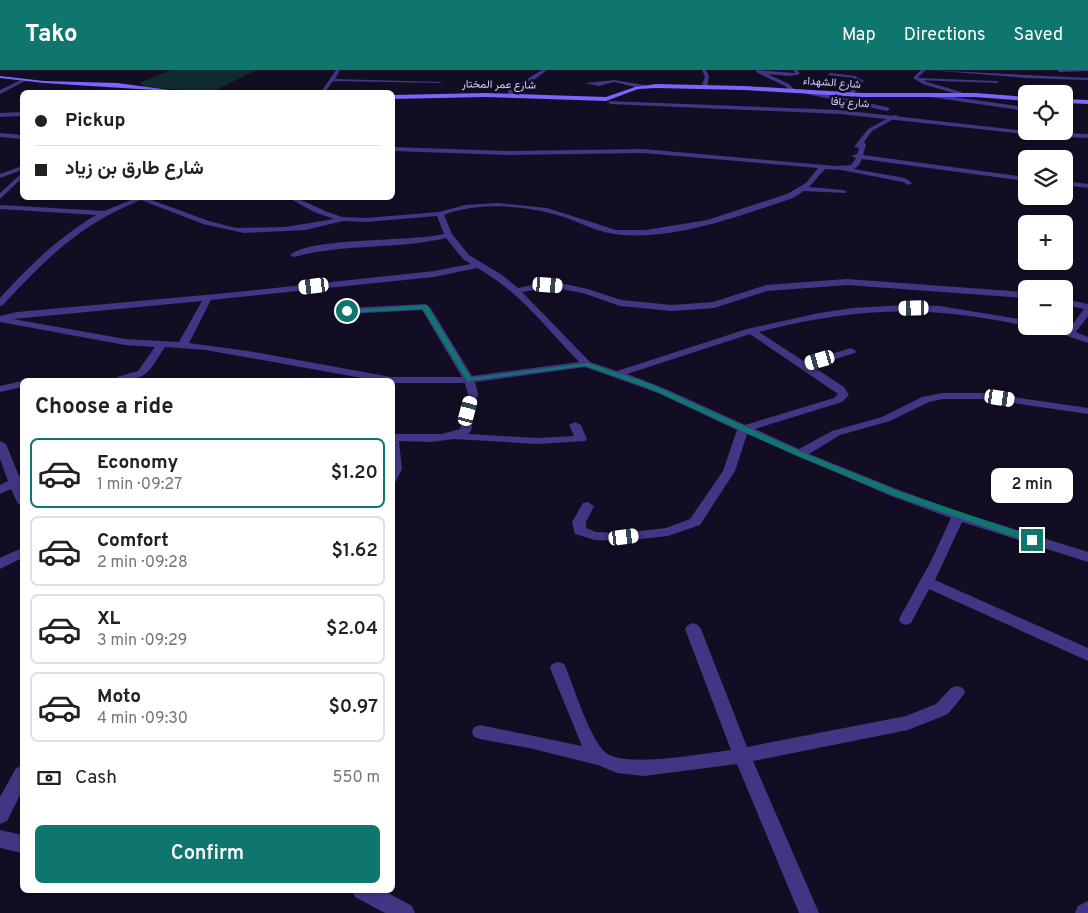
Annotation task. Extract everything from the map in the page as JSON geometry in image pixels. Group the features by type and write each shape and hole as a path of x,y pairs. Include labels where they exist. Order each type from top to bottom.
{"main road":[{"path":"0,77 23,81 144,90"},
{"path":"0,77 163,90"},
{"name":"شارع الشهداء","path":"610,100 644,87 792,90 861,96 960,95"},
{"name":"شارع الشهداء","path":"610,100 635,90 651,88 743,89 852,95 960,95 1018,99"},
{"name":"شارع عمر المختار","path":"395,97 511,95 610,100"},
{"name":"شارع عمر المختار","path":"395,97 490,96 610,100"},
{"path":"1073,102 1088,103"}],"street":[{"path":"324,90 338,70"},
{"path":"511,95 510,92 546,70"},
{"path":"704,70 707,78 704,87"},
{"path":"759,70 786,75 798,74 795,70"},
{"path":"759,70 761,74 787,85 792,90"},
{"path":"917,79 915,76 924,70"},
{"path":"931,70 1088,79"},
{"path":"1053,71 1088,70"},
{"path":"1032,77 1029,72 1044,71"},
{"path":"830,74 854,77 862,81 857,84 852,95"},
{"path":"608,76 616,78 617,80 614,81"},
{"path":"917,79 1001,82"},
{"path":"917,79 960,95"},
{"path":"332,80 440,82"},
{"path":"0,92 23,81"},
{"path":"588,83 599,84 614,81 644,87"},
{"path":"801,92 915,117 1036,133 1088,135"},
{"path":"932,96 1018,107"},
{"name":"شارع يافا","path":"610,100 872,115 892,118"},
{"name":"شارع يافا","path":"610,100 841,111 892,118"},
{"path":"0,115 20,114"},
{"path":"395,149 508,153 643,151 777,163 818,169 842,168 856,165 863,145 861,142 870,130 892,118 915,117 1018,129"},
{"path":"1073,134 1088,135"},
{"path":"0,135 20,137"},
{"path":"858,156 1016,178 1018,181"},
{"path":"146,200 195,219 230,229 262,231 302,228 342,219 440,214 449,208 458,207 531,208 559,213 605,230 643,232 680,228 707,222 790,196 804,189 818,169 849,164 858,156"},
{"path":"0,174 20,168"},
{"path":"842,168 905,180 909,183"},
{"path":"0,197 20,177"},
{"path":"1073,184 1088,186"},
{"path":"804,189 843,192"},
{"path":"0,303 46,253 82,225 103,213 136,200"},
{"path":"296,200 342,219"},
{"path":"0,207 103,213"},
{"path":"440,214 448,235 466,256 516,291 586,364"},
{"path":"294,254 308,249 330,246 373,242 408,242 448,235"},
{"path":"0,319 17,315 208,298 444,272 477,265"},
{"path":"516,291 548,285 560,286 585,291 620,303 672,308 714,305 766,288 847,282 871,282 943,290 982,290 1018,294"},
{"path":"182,346 208,298"},
{"path":"1073,305 1088,309 1073,329"},
{"path":"347,311 425,307 469,380 473,394 465,431 458,436"},
{"path":"618,374 713,342 834,314 886,308 914,308 971,312 1018,321"},
{"path":"0,319 111,340 182,346 258,356 380,378"},
{"path":"743,429 838,400 844,395 840,388 753,332"},
{"path":"1073,334 1088,340"},
{"path":"124,378 142,373 162,344"},
{"path":"804,365 851,351"},
{"path":"395,380 425,382 469,380 586,364 662,391 800,454 895,493 958,516 1088,557"},
{"path":"0,389 20,384"},
{"path":"800,454 836,434 886,419 926,398 986,396 1088,411"},
{"path":"395,437 458,436 537,440 580,439 575,425"},
{"path":"588,506 579,522 580,531 595,536 624,537 668,532 695,522 729,471 743,429"},
{"path":"0,444 18,481 0,490"},
{"path":"395,458 395,471"},
{"path":"906,619 958,516"},
{"path":"0,564 20,554"},
{"path":"926,582 1088,655"},
{"path":"693,629 742,756 809,913"},
{"path":"558,668 585,736 599,758"},
{"path":"480,732 529,741 599,758 617,765 644,768 742,756 908,723 942,709 957,693"},
{"path":"0,815 20,778"},
{"path":"0,839 20,844"},
{"path":"368,893 406,913"}],"green space":[{"path":"171,70 257,70 216,90 146,87 139,83"}],"route":[{"path":"347,311 425,307 469,380 586,364 662,391 800,454 895,493 1032,540"}]}
